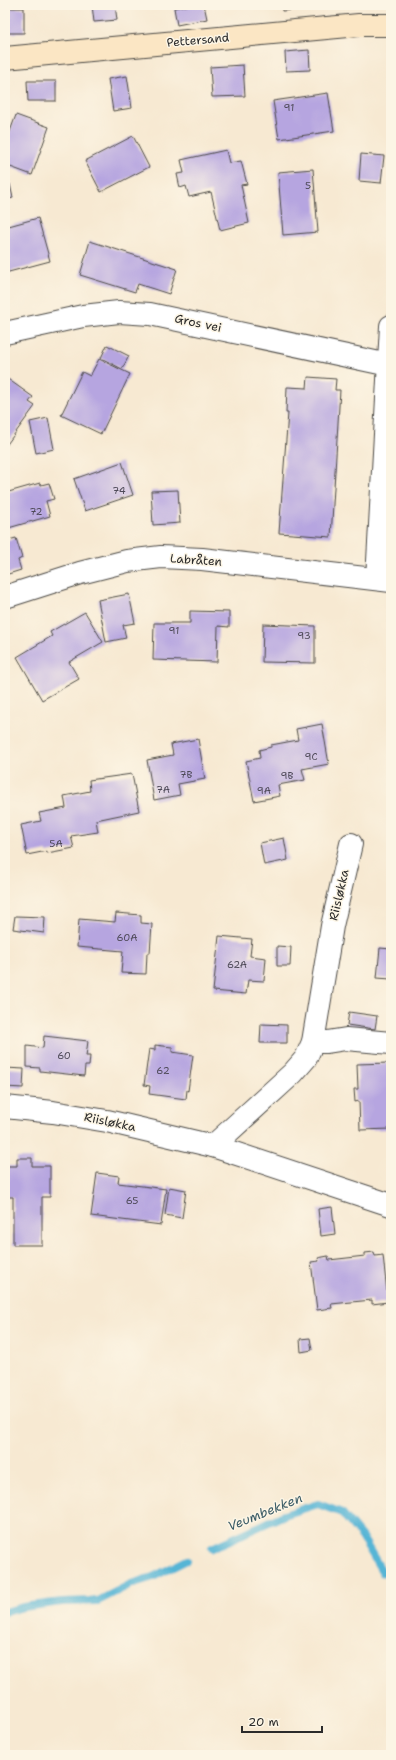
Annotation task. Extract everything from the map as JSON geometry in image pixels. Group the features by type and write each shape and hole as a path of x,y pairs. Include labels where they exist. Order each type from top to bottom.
{"street":[{"name":"Pettersand","path":"5,58 359,25 391,25"},
{"name":"Gros vei","path":"5,333 84,316 119,312 150,314 389,365"},
{"path":"384,580 391,326"},
{"name":"Labråten","path":"5,597 80,573 127,561 161,557 202,559 384,580"},
{"name":"Riisløkka","path":"213,1146 293,1073 306,1058 313,1042 332,926 351,844"},
{"path":"313,1042 346,1040 391,1043"},
{"name":"Riisløkka","path":"5,1106 107,1121 213,1146 391,1205"}],"building":[{"path":"92,5 115,5 117,20 94,22"},
{"path":"191,5 204,5 207,19 177,25 174,8"},
{"path":"281,5 305,5 306,9 282,11"},
{"path":"5,8 24,8 24,33 5,33"},
{"path":"309,50 310,70 286,71 285,52"},
{"path":"243,65 245,96 212,97 210,67"},
{"path":"127,76 132,108 113,111 108,79"},
{"path":"27,81 56,81 56,101 28,101"},
{"path":"328,93 334,131 279,139 273,101"},
{"path":"16,115 49,127 32,175 5,165 5,145"},
{"path":"133,136 149,167 101,192 85,161"},
{"path":"226,150 229,163 241,161 247,184 241,185 249,223 220,230 211,192 189,197 186,186 180,188 177,174 184,173 181,160"},
{"path":"361,154 384,156 381,183 359,181"},
{"path":"313,169 318,232 283,235 278,172"},
{"path":"10,184 13,198 5,200 5,185"},
{"path":"38,218 50,261 5,273 5,227"},
{"path":"90,241 177,269 169,294 138,284 135,292 80,275"},
{"path":"107,345 129,356 122,369 101,358"},
{"path":"99,359 130,374 101,434 61,415 82,372 90,376"},
{"path":"5,377 33,397 29,402 35,406 5,447"},
{"path":"308,377 336,379 335,390 340,390 331,537 279,533 288,413 286,413 287,387 307,388"},
{"path":"48,418 54,449 36,453 30,422"},
{"path":"122,462 133,495 85,511 74,479"},
{"path":"40,483 41,485 49,483 54,499 46,501 50,516 5,529 5,493"},
{"path":"178,490 180,523 153,525 151,491"},
{"path":"16,538 22,558 18,560 21,570 5,575 5,541"},
{"path":"129,594 135,623 123,625 126,638 106,642 98,600"},
{"path":"190,611 229,612 229,627 218,626 217,662 153,660 154,623 190,623"},
{"path":"85,612 103,642 69,662 79,679 42,700 17,657 52,636 50,632"},
{"path":"263,624 315,626 315,663 262,662"},
{"path":"322,724 329,764 302,769 305,780 278,785 280,796 254,801 246,761 260,758 259,750 271,747 271,745 298,740 296,729"},
{"path":"198,739 205,779 178,784 180,795 154,800 147,760 173,755 171,744"},
{"path":"132,774 139,811 96,820 98,832 71,836 74,848 27,855 21,825 41,821 39,813 66,808 64,796 90,791 89,780"},
{"path":"284,838 288,860 264,865 260,843"},
{"path":"116,913 141,915 141,923 152,924 150,953 147,953 146,974 121,973 123,951 77,947 79,919 115,922"},
{"path":"15,916 45,917 44,933 13,929"},
{"path":"219,936 252,939 250,956 266,958 264,981 248,980 246,994 213,991"},
{"path":"277,946 291,947 290,966 277,966"},
{"path":"380,948 391,949 391,979 377,978"},
{"path":"349,1012 377,1016 375,1029 347,1025"},
{"path":"261,1024 287,1025 287,1043 260,1043"},
{"path":"44,1036 88,1041 86,1056 90,1056 89,1066 85,1066 84,1076 40,1071 40,1068 27,1067 27,1046 43,1048"},
{"path":"155,1045 172,1047 172,1052 193,1055 186,1099 149,1094 150,1086 144,1085 149,1049 155,1050"},
{"path":"389,1063 389,1078 391,1078 391,1129 360,1130 359,1101 355,1102 354,1089 358,1089 357,1064"},
{"path":"5,1068 24,1069 23,1088 5,1087"},
{"path":"17,1158 32,1158 32,1166 50,1166 50,1197 42,1197 42,1245 13,1245 13,1197 5,1197 5,1166 17,1166"},
{"path":"97,1173 119,1176 118,1183 166,1189 161,1225 91,1216"},
{"path":"169,1187 186,1190 182,1218 165,1215"},
{"path":"332,1207 335,1234 321,1236 318,1209"},
{"path":"374,1252 375,1256 383,1255 388,1302 372,1304 372,1300 331,1304 332,1308 317,1310 311,1262 319,1261 318,1258 328,1256 329,1260 365,1256 365,1253"},
{"path":"310,1338 312,1350 301,1352 300,1339"}],"waterway":[{"name":"Veumbekken","path":"212,1548 284,1515 318,1504 342,1513 362,1537 383,1573 391,1575"},
{"name":"Veumbekken","path":"5,1612 23,1607 62,1602 98,1601 131,1584 153,1577 187,1560"}]}
